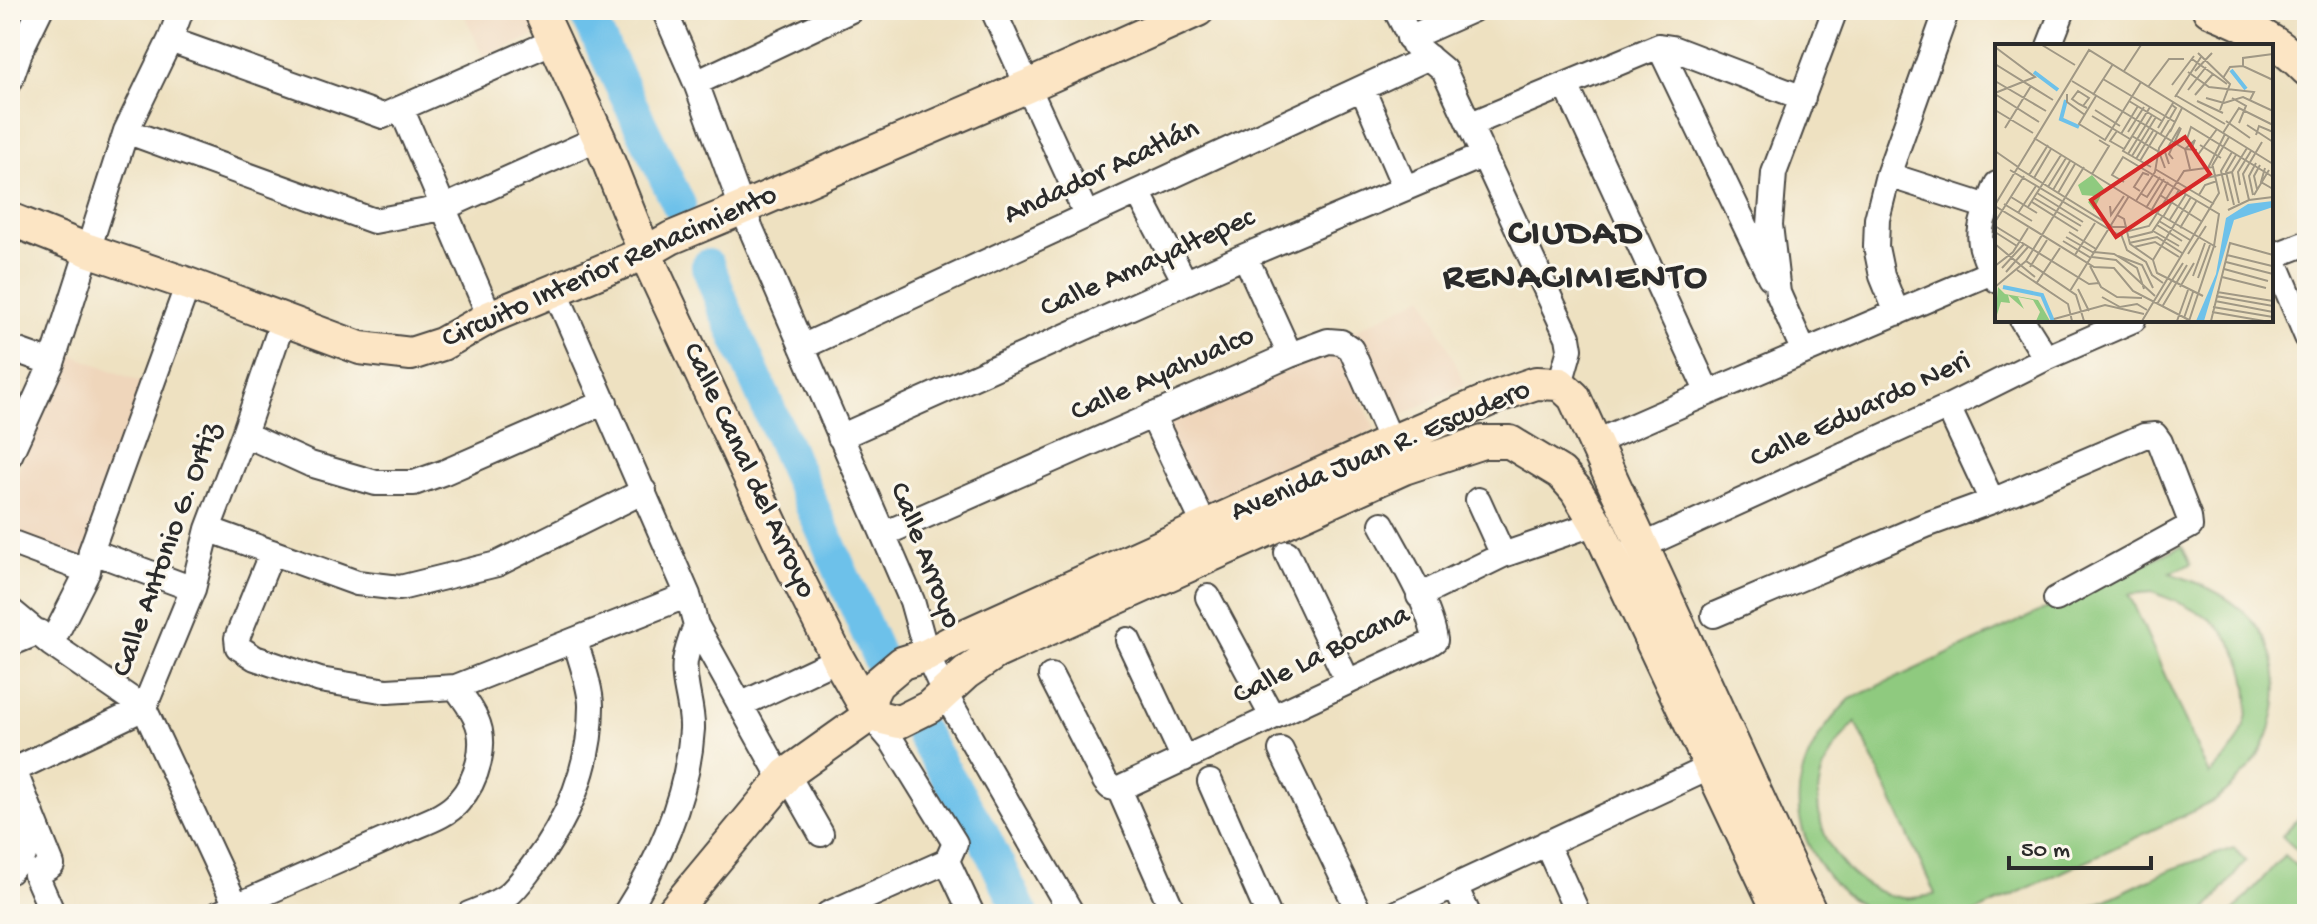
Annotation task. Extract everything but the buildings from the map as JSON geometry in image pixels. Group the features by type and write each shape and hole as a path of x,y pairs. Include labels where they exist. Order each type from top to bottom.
{"main road":[{"name":"Calle Canal del Arroyo","path":"540,10 599,138 645,253 785,553 870,715"},
{"name":"Circuito Interior Renacimiento","path":"10,219 360,348 411,354 442,344 490,317 554,288 645,253 671,238 1198,10"},
{"path":"2209,10 2244,24 2276,42 2307,70"},
{"name":"Avenida Juan R. Escudero","path":"1211,540 902,663 877,684 871,696 870,715 899,722 929,707 966,673 995,653 1211,540 1397,455 1437,422 1536,383 1560,384 1574,397 1594,443 1628,552 1773,864 1811,914"},
{"path":"1498,396 1510,442"},
{"path":"1437,422 1451,453"},
{"name":"Avenida Juan R. Escudero","path":"1397,455 1451,453 1483,442 1510,442 1561,473 1576,490 1596,523 1628,552"},
{"path":"671,914 785,777 870,715"},
{"name":"Avenida Juan R. Escudero","path":"1773,864 1780,914"}],"street":[{"path":"10,81 16,47 40,10"},
{"path":"10,454 52,363 126,131 170,40 181,10"},
{"path":"664,10 696,83 742,208"},
{"path":"696,83 851,10"},
{"path":"993,10 1086,214"},
{"path":"1396,10 1414,45 1444,70 1568,337 1570,349 1560,384"},
{"path":"1409,38 1472,10"},
{"path":"1778,293 1770,225 1774,173 1835,10"},
{"path":"1897,313 1882,276 1876,247 1877,219 1888,175 1947,10"},
{"path":"2050,44 2063,10"},
{"path":"170,40 383,116 554,41"},
{"path":"1471,124 1659,46 1672,48 1803,98"},
{"path":"1659,46 1804,352"},
{"name":"Andador Acatlán","path":"802,347 1429,57"},
{"path":"1566,85 1708,393"},
{"path":"1362,88 1405,188"},
{"path":"401,108 490,317"},
{"path":"126,131 374,221 443,208 599,138"},
{"name":"Calle Amayaltepec","path":"840,437 1185,282 1484,155"},
{"path":"1594,443 1897,313 1994,276 1980,247 1980,229 1993,195 1888,175"},
{"path":"1138,192 1185,282"},
{"name":"Calle Arroyo","path":"742,208 912,601 927,655 945,694 1072,914"},
{"path":"2273,255 2307,243"},
{"path":"1245,256 1290,355"},
{"path":"2273,257 2307,337"},
{"path":"45,638 89,561 188,284"},
{"path":"554,288 688,595 696,625 740,705 821,834"},
{"name":"Calle Antonio G. Ortiz","path":"12,770 144,708 193,589 208,529 283,320"},
{"path":"2023,322 2046,358"},
{"name":"Calle Eduardo Neri","path":"1628,552 2128,322"},
{"name":"Calle Ayahualco","path":"884,534 1328,341 1341,342 1351,349 1397,455"},
{"path":"10,348 52,363"},
{"path":"244,434 310,464 376,483 414,483 605,402"},
{"path":"1948,407 1992,501"},
{"path":"1152,415 1211,540"},
{"path":"1714,615 2144,436 2155,435 2190,526 2056,599"},
{"path":"208,529 357,583 400,588 497,564 644,491"},
{"path":"1478,500 1503,555"},
{"name":"Calle La Bocana","path":"1115,788 1184,759 1435,640 1419,596 1503,555 1596,523"},
{"path":"1382,524 1419,596"},
{"path":"10,542 193,589"},
{"path":"272,552 237,638 238,647 255,658 320,680 387,691 456,687 688,595"},
{"path":"1287,553 1348,682"},
{"path":"1208,597 1272,716"},
{"path":"10,610 144,708 232,911 438,816 459,803 475,776 481,749 478,721 456,687"},
{"path":"625,914 669,828 685,777 692,727 685,662 696,625"},
{"path":"10,644 45,638"},
{"path":"469,914 509,894 524,877 548,847 576,790 585,757 591,704 575,640"},
{"path":"1128,640 1184,759"},
{"path":"740,705 838,659"},
{"path":"1051,676 1105,781 1115,788 1174,914"},
{"name":"Calle Canal del Arroyo","path":"870,715 892,741 955,843 947,861 972,914"},
{"path":"1281,750 1360,914"},
{"path":"1395,914 1725,760"},
{"path":"12,770 52,865 36,875 53,914"},
{"path":"1210,782 1268,914"},
{"path":"10,871 24,855 32,814"},
{"path":"1546,843 1578,914"},
{"path":"828,914 947,861"},
{"path":"1455,886 1468,914"}],"shaded area":[{"path":"462,10 527,10 538,34 484,58"},
{"path":"1424,296 1465,384 1388,422 1348,334"},
{"path":"1338,348 1375,429 1200,508 1162,424"},
{"path":"65,352 151,386 82,561 10,532 10,491"}],"green space":[{"path":"2182,546 2191,564 2170,573 2220,594 2246,614 2268,644 2276,679 2274,716 2261,751 2246,772 2215,801 1972,914 1878,914 1853,901 1822,868 1801,822 1801,779 1819,737 1850,699","holes":["2153,592 2209,619 2232,644 2245,675 2248,692 2244,726 2231,751 2209,775 2129,594","1856,722 1935,894 1934,895 1903,898 1884,894 1851,873 1828,842 1818,805 1821,777 1833,751"]},
{"path":"2307,809 2307,860 2282,836"},
{"path":"2234,848 2246,861 2203,914 2076,914 2172,869"},
{"path":"2284,855 2307,876 2307,910 2303,914 2231,914"}],"waterway":[{"path":"585,10 679,205"},
{"path":"708,266 884,669"},
{"path":"922,734 983,835 1022,914"}],"district":[{"name":"CIUDAD RENACIMIENTO","path":"1576,257"}]}
